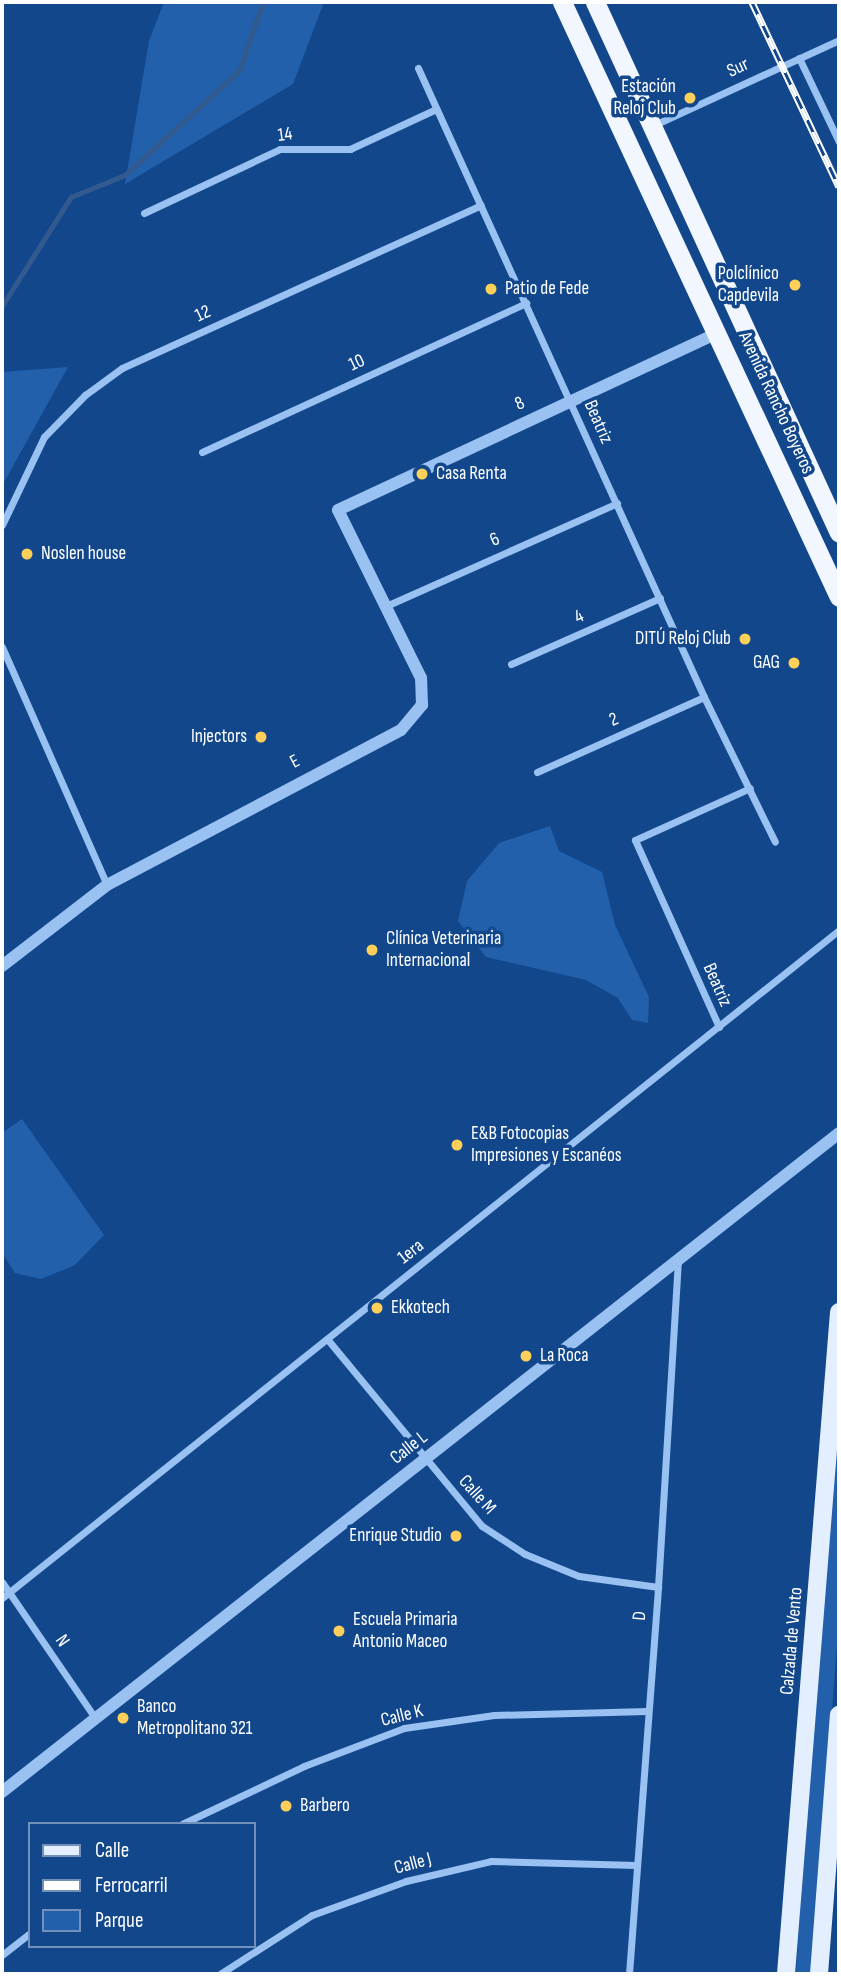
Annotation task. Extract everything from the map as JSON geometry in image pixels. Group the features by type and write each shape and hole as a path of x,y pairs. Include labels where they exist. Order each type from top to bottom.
{"highway":[{"name":"Avenida Rancho Boyeros","path":"562,2 839,597"},
{"name":"Avenida Rancho Boyeros","path":"595,2 839,533"}],"main road":[{"name":"Calzada de Vento","path":"786,1974 839,1312"},
{"path":"819,1974 839,1715"}],"street":[{"name":"Sur","path":"651,127 839,40"},
{"path":"799,58 839,142"},
{"name":"Beatriz","path":"418,68 572,401 704,696 775,842"},
{"name":"14","path":"144,213 280,149 350,149 436,109"},
{"name":"12","path":"2,525 44,438 85,395 122,368 481,205"},
{"name":"10","path":"202,452 526,303"},
{"name":"8","path":"338,510 718,334"},
{"name":"6","path":"386,606 617,503"},
{"name":"E","path":"2,965 107,885 401,730 422,705 421,678 338,510"},
{"name":"4","path":"511,664 660,598"},
{"path":"2,647 107,885"},
{"name":"2","path":"537,772 704,696"},
{"name":"Beatriz","path":"719,1027 635,840 750,788"},
{"name":"1era","path":"2,1598 839,930"},
{"name":"Calle L","path":"2,1792 839,1133"},
{"name":"D","path":"629,1974 658,1587 678,1260"},
{"name":"Calle M","path":"328,1340 425,1461 482,1526 525,1554 579,1576 658,1587"},
{"name":"N","path":"2,1582 95,1718"},
{"name":"Calle K","path":"186,1822 304,1766 404,1728 494,1714 647,1711"},
{"name":"Calle J","path":"220,1974 312,1915 406,1881 491,1861 636,1865"},
{"path":"2,1955 28,1935"}],"green space":[{"path":"164,2 324,2 293,84 125,184 149,41"},
{"path":"68,367 2,486 2,372"},
{"path":"550,826 559,851 602,872 615,925 649,997 648,1023 632,1020 618,998 586,980 486,957 458,921 467,881 499,843"},
{"path":"22,1119 104,1235 75,1265 41,1279 15,1273 2,1253 2,1133"},
{"path":"839,1376 839,1618 812,1974 796,1974 821,1575"}],"waterway":[{"path":"2,306 71,197 125,175 239,71 263,2"}],"railway":[{"path":"752,2 839,187"}],"place":[{"name":"Estación Reloj Club","path":"690,98"},
{"name":"Polclínico Capdevila","path":"795,285"},
{"name":"Patio de Fede","path":"491,289"},
{"name":"Casa Renta","path":"422,474"},
{"name":"Noslen house","path":"27,554"},
{"name":"DITÚ Reloj Club","path":"745,639"},
{"name":"GAG","path":"794,663"},
{"name":"Injectors","path":"261,737"},
{"name":"Clínica Veterinaria Internacional","path":"372,950"},
{"name":"E&B Fotocopias Impresiones y Escanéos","path":"457,1145"},
{"name":"Ekkotech","path":"377,1308"},
{"name":"La Roca","path":"526,1356"},
{"name":"Enrique Studio","path":"456,1536"},
{"name":"Escuela Primaria Antonio Maceo","path":"339,1631"},
{"name":"Banco Metropolitano 321","path":"123,1718"},
{"name":"Barbero","path":"286,1806"}]}
